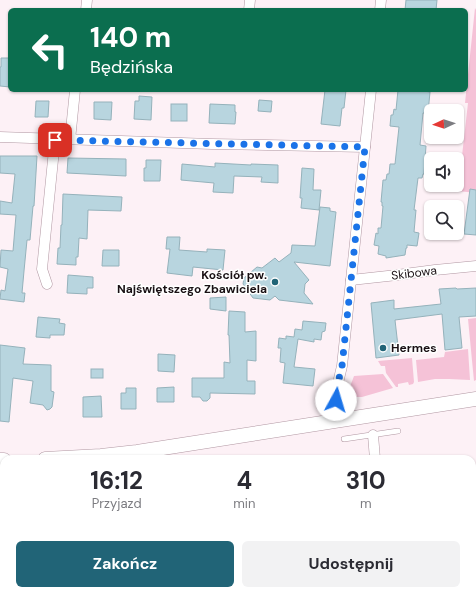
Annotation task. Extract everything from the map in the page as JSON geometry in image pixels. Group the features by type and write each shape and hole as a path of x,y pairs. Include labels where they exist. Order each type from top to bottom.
{"street":[{"path":"70,140 75,92"},
{"path":"338,421 336,406 338,383 342,366 371,92"},
{"path":"0,137 55,140 365,147"},
{"path":"47,284 42,269 55,140"},
{"name":"Skibowa","path":"351,280 476,266"},
{"path":"104,455 137,452 476,399"},
{"path":"373,435 375,455"}],"lane":[{"path":"344,439 398,431"}],"shaded area":[{"path":"475,8 476,193 464,192 464,152 462,152 468,103 465,103 466,92 468,92 468,74"},
{"path":"476,318 476,380 474,381 468,319"},
{"path":"468,349 470,380 435,379 418,382 416,360 444,357 445,352"},
{"path":"412,358 414,382 413,384 409,385 408,382 398,384 398,387 396,387 386,373 385,366 381,366 378,361"},
{"path":"383,374 393,388 362,397 350,395 350,388 354,376"}],"building":[{"path":"406,0 437,0 436,8 405,8"},
{"path":"1,58 8,58 8,87 0,86"},
{"path":"325,92 346,92 340,126 321,124"},
{"path":"398,92 430,92 429,104 424,104 420,145 426,146 426,152 424,152 424,174 422,178 418,178 414,210 416,210 414,232 419,233 417,246 407,245 405,255 386,258 386,256 378,254 379,246 374,245 376,233 378,234 378,228 381,228 383,180 386,180 387,174 389,174 390,164 395,164 399,127 390,126 391,115 393,115 394,109 396,110"},
{"path":"139,96 152,97 151,120 134,119 135,101 139,101"},
{"path":"259,100 272,101 271,112 258,111"},
{"path":"36,101 49,101 48,117 35,117"},
{"path":"94,102 112,102 111,120 94,119"},
{"path":"171,104 187,104 187,121 171,121"},
{"path":"210,104 235,105 235,124 209,123"},
{"path":"0,156 37,156 34,206 30,240 27,240 22,293 25,293 24,302 0,299 1,290 5,291 8,269 0,267 1,250 13,251 16,215 0,214 0,201 12,203 15,174 0,173"},
{"path":"68,158 126,159 126,176 67,173"},
{"path":"146,160 161,160 160,181 144,181 144,168 146,168"},
{"path":"215,163 278,165 278,183 261,182 262,177 234,176 233,193 213,192 214,183 181,180 182,164 215,167"},
{"path":"302,168 314,169 313,190 321,190 319,210 301,208 302,198 300,198"},
{"path":"470,189 476,190 476,235 464,234"},
{"path":"63,194 122,197 121,211 88,210 87,239 79,238 76,265 57,264 62,225"},
{"path":"320,207 330,208 330,211 336,212 330,266 294,262 309,280 305,284 304,293 313,304 279,300 275,296 270,300 253,298 243,284 244,278 257,267 262,268 275,258 279,262 291,253 292,245 315,246"},
{"path":"167,237 180,237 179,250 207,252 207,249 225,250 223,270 193,267 192,276 167,273 170,249 166,249"},
{"path":"103,250 119,250 119,266 102,266"},
{"path":"68,275 93,277 93,288 87,288 87,294 67,293"},
{"path":"476,288 476,316 459,317 462,348 445,350 442,314 395,320 399,355 376,358 371,303 394,300 394,309 441,304 439,289"},
{"path":"226,297 226,311 210,309 210,298"},
{"path":"229,311 245,312 245,332 256,331 256,361 247,360 247,381 255,381 255,394 210,393 210,398 207,401 203,401 200,397 192,397 192,378 224,378 224,362 230,363 228,335"},
{"path":"38,317 60,319 59,323 65,324 64,335 50,335 50,338 36,337"},
{"path":"303,321 326,323 325,331 322,332 321,340 314,339 314,342 298,339 294,367 315,369 313,386 283,383 285,363 280,362 281,348 278,348 279,338 286,339 286,336 294,337 295,329 302,330"},
{"path":"0,345 25,348 23,364 51,365 51,391 54,392 52,407 50,409 47,410 43,405 30,403 33,381 13,378 9,422 0,421"},
{"path":"158,354 175,355 174,372 158,371"},
{"path":"91,369 103,369 103,378 91,378"},
{"path":"174,387 174,402 157,402 157,388"},
{"path":"126,388 136,388 136,409 121,409 121,393 126,393"},
{"path":"101,396 102,417 83,417 83,397"}],"place":[{"name":"Kościół pw. Najświętszego Zbawiciela","path":"275,282"},
{"name":"Hermes","path":"383,348"}],"route":[{"path":"55,140 365,147 342,366 336,400"}]}
